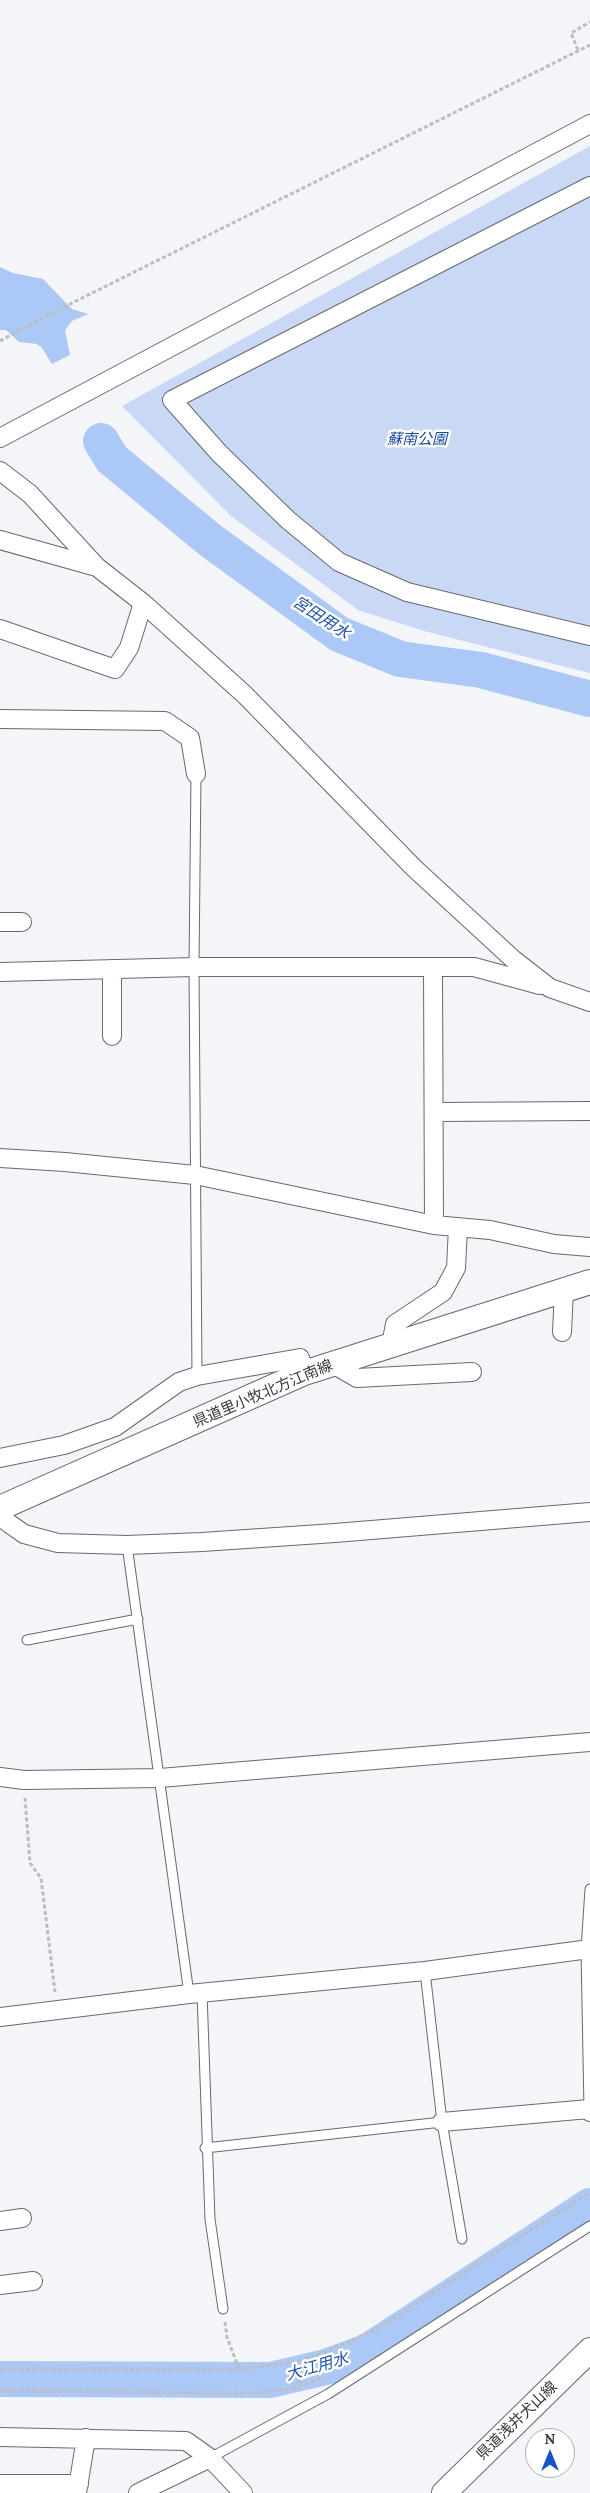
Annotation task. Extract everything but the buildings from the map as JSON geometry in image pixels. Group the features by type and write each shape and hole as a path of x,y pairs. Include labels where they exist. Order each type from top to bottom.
{"main road":[{"name":"県道里小牧北方江南線","path":"0,1508 304,1373 590,1282"},
{"name":"県道浅井犬山線","path":"444,2493 588,2357"}],"street":[{"path":"0,438 590,124"},
{"path":"590,186 172,400 226,460 288,520 339,562 407,592 590,636"},
{"path":"0,471 30,494 97,567 143,604 245,695 414,868 514,960 550,988"},
{"path":"0,540 97,567"},
{"path":"0,629 115,669 129,648 143,604"},
{"path":"0,719 165,721 190,738 196,774"},
{"path":"0,922 22,922"},
{"path":"0,972 194,967 474,966 550,988 590,1002"},
{"path":"434,967 434,1224"},
{"path":"112,969 112,1036"},
{"path":"435,1112 590,1111"},
{"path":"0,1158 195,1175 434,1224 490,1230 586,1245"},
{"path":"391,1345 395,1324 442,1292 456,1268 458,1227"},
{"path":"562,1332 564,1290"},
{"path":"0,1458 64,1445 115,1427 179,1382 197,1376 300,1358 304,1373"},
{"path":"333,1364 357,1378 472,1372"},
{"path":"0,1517 24,1534 58,1543 127,1545 268,1538 590,1512"},
{"path":"0,1777 24,1780 160,1778 590,1742"},
{"path":"0,2017 195,1993 425,1971 588,1950"},
{"path":"442,2122 590,2103"},
{"path":"0,2221 22,2218"},
{"path":"0,2285 33,2280"},
{"path":"0,2437 186,2441 210,2458 242,2493"},
{"path":"0,2484 78,2488 86,2438"},
{"path":"138,2493 210,2458"}],"lane":[{"path":"196,774 194,967 197,1376"},
{"path":"127,1545 160,1778 195,1993 210,2219 223,2309"},
{"path":"27,1640 138,1619"},
{"path":"590,1889 588,1950 590,2103"},
{"path":"425,1971 442,2122 462,2239"},
{"path":"205,2148 442,2122"},
{"path":"210,2458 328,2394 590,2226"}],"path":[{"path":"578,50 571,33 590,22"},
{"path":"0,341 38,320 590,45"},
{"path":"24,1780 30,1863 41,1878 58,2010"},
{"path":"0,2369 239,2368 296,2362 322,2354 380,2327 590,2192"},
{"path":"223,2309 227,2337 239,2368"},
{"path":"296,2362 300,2386"},
{"path":"0,2391 259,2393 300,2386 330,2376"}],"green space":[{"name":"蘇南公園","path":"590,146 590,673 424,631 358,610 231,516 122,406"}],"shaded area":[{"path":"0,267 13,273 43,279 72,309 88,314 72,321 65,330 70,355 52,364 42,348 37,344 19,342 6,330 0,330"}],"waterway":[{"name":"宮田用水","path":"101,441 112,459 210,540 339,634 400,659 481,670 590,699"},
{"name":"大江用水","path":"0,2379 270,2380 326,2367 367,2352 590,2206"}]}
